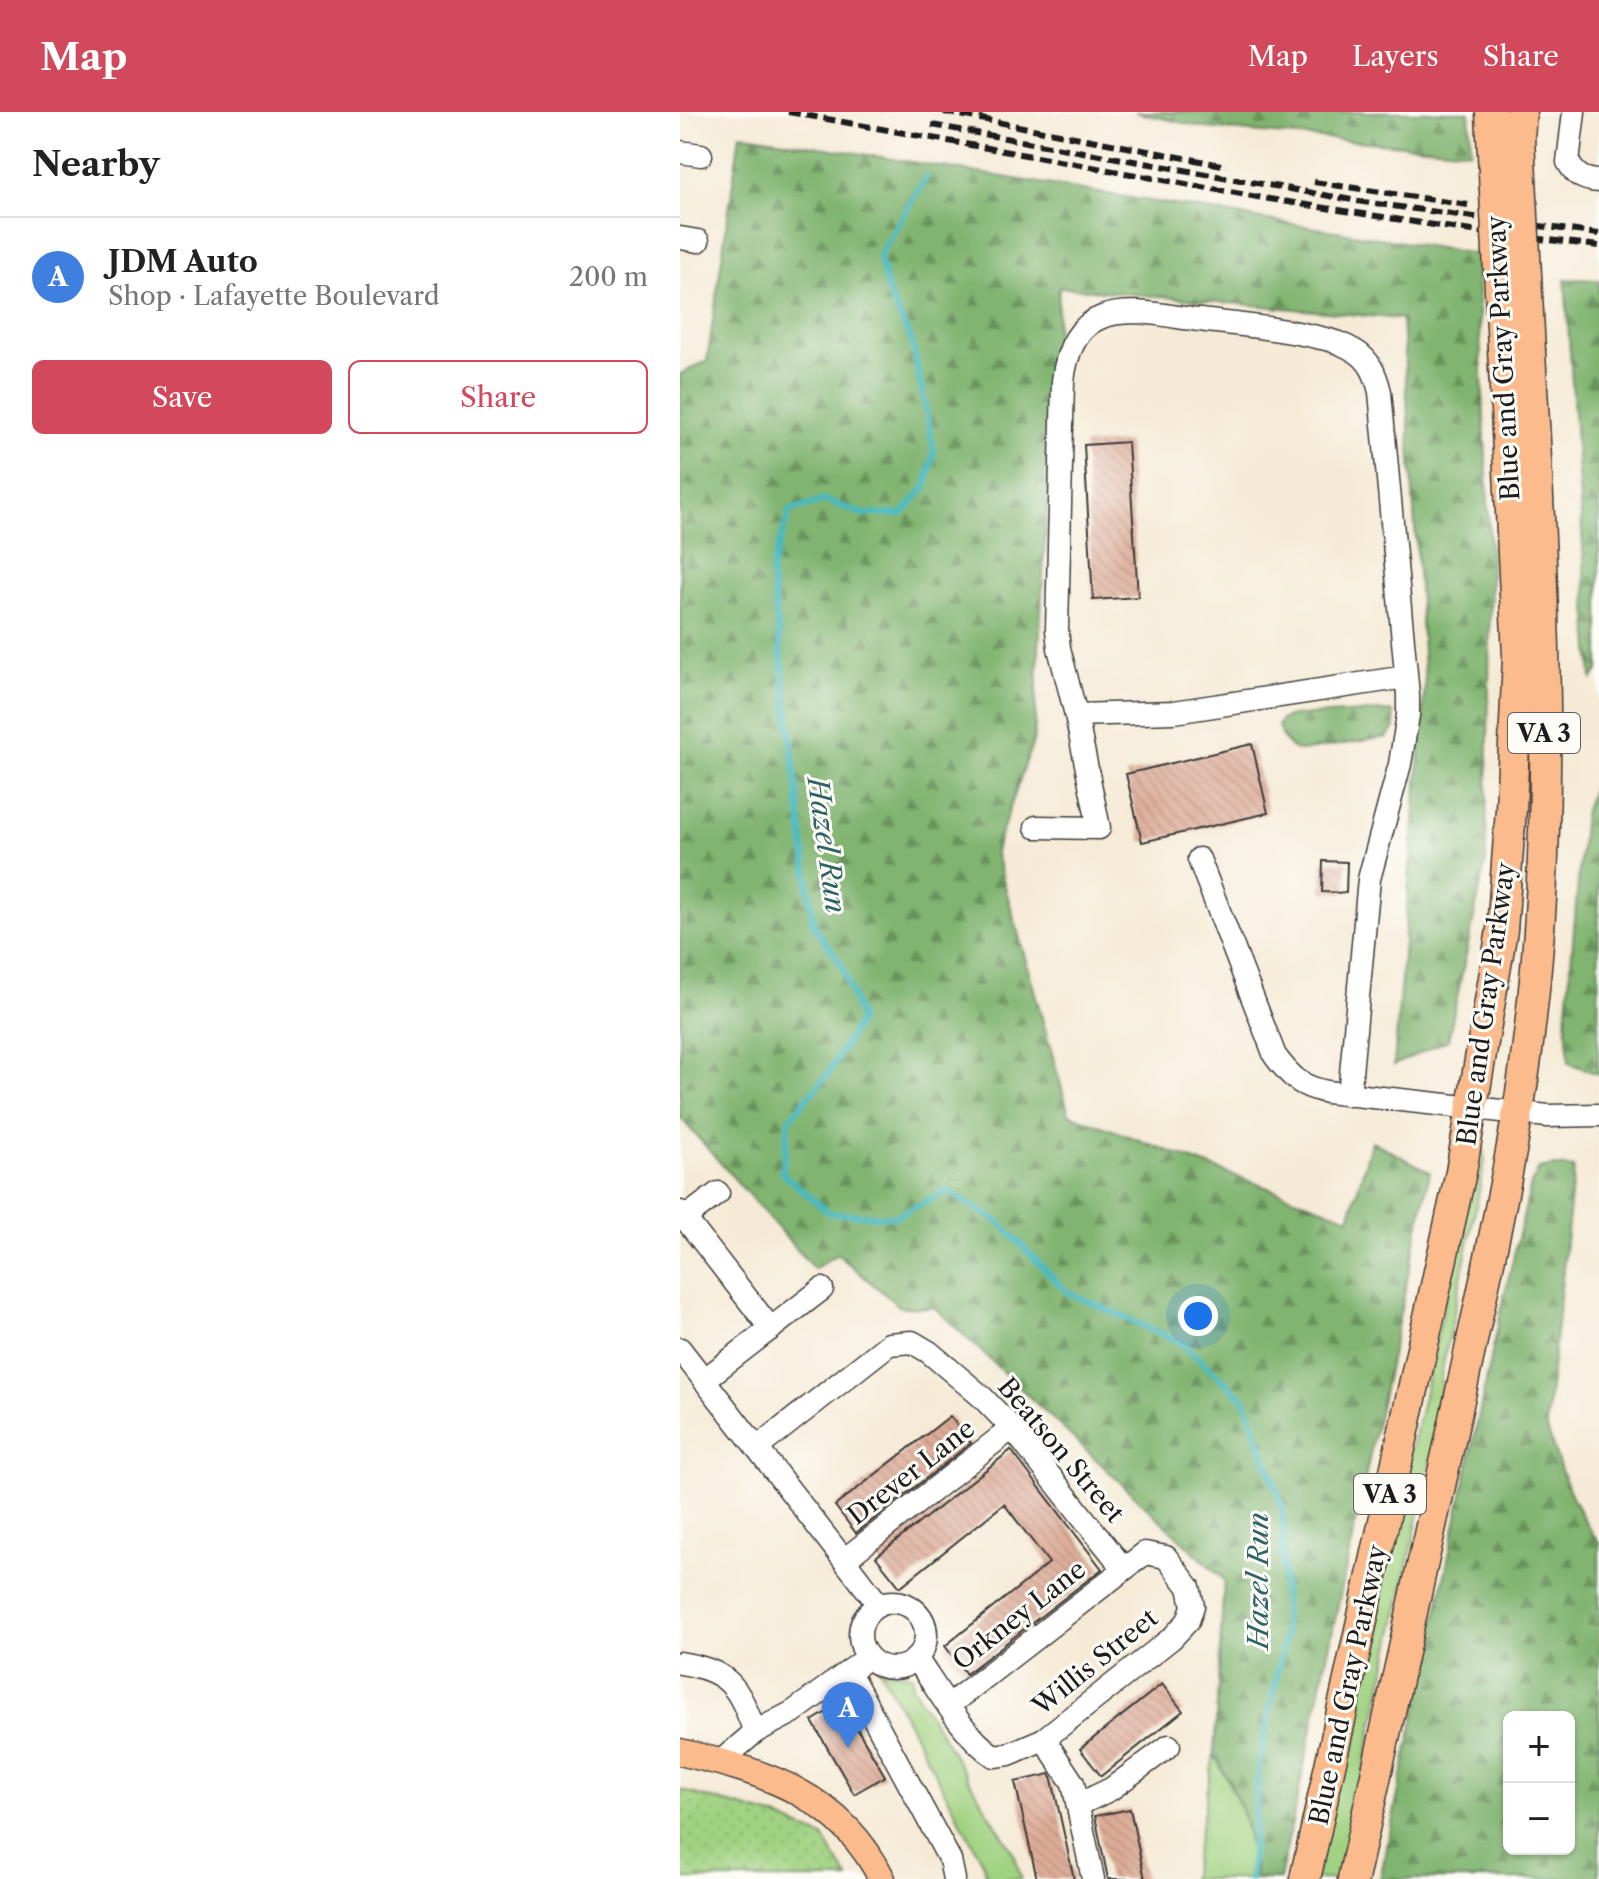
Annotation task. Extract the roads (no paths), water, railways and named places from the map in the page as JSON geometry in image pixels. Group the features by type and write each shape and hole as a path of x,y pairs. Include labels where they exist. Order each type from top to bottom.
{"highway":[{"name":"Blue and Gray Parkway","path":"1305,1879 1474,1109 1502,930 1518,657 1516,350 1508,122"},
{"name":"Blue and Gray Parkway","path":"1353,1879 1481,1299 1517,1112 1537,957 1545,792 1541,542 1516,350"}],"main road":[{"path":"680,1752 785,1784 812,1798 858,1838 882,1879"}],"street":[{"path":"1574,112 1567,156 1573,172 1587,180 1599,181"},
{"path":"1036,827 1099,828 1057,630 1063,381 1068,351 1086,326 1102,317 1120,313 1286,331 1325,338 1356,352 1368,362 1376,375 1380,392 1408,715 1405,739 1369,879 1349,1095"},
{"path":"1076,715 1174,712 1406,677"},
{"path":"1199,859 1275,1056 1287,1072 1306,1088 1548,1116 1599,1115"},
{"path":"718,1193 682,1215 771,1329"},
{"path":"704,1380 822,1289"},
{"name":"Beatson Street","path":"757,1448 889,1344 912,1342 950,1370 1012,1428 1124,1569"},
{"path":"680,1349 879,1605"},
{"name":"Drever Lane","path":"844,1560 1012,1428"},
{"name":"Willis Street","path":"916,1658 981,1747 994,1756 1009,1754 1044,1739 1172,1638 1188,1621 1193,1606 1189,1587 1166,1557 1145,1553 1124,1569"},
{"name":"Orkney Lane","path":"949,1705 1124,1569"},
{"path":"901,1602 920,1615 927,1635 925,1646 916,1658 903,1666 882,1666 868,1656 860,1636 864,1621 879,1605 901,1602"},
{"path":"720,1762 755,1732 793,1712 868,1656"},
{"path":"680,1663 699,1666 727,1680 741,1694 755,1732"},
{"path":"849,1672 950,1860 954,1879"},
{"path":"1044,1739 1073,1783 1093,1879"},
{"path":"1078,1805 1111,1789 1169,1746"}],"waterway":[{"name":"Hazel Run","path":"926,177 879,256 889,295 912,341 934,451 926,487 902,514 862,514 825,500 790,510 771,571 813,924 842,965 860,1019 828,1074 789,1119 782,1173 829,1213 894,1217 947,1191 999,1222 1067,1292 1180,1342 1244,1399 1283,1508 1284,1639 1259,1765 1250,1879"}],"railway":[{"path":"788,112 1263,198 1465,230 1599,246"},
{"path":"944,112 1227,166"},
{"path":"932,125 1363,202 1599,234"},
{"path":"1314,182 1468,205"}],"place":[{"name":"JDM Auto","path":"848,1748"}]}
